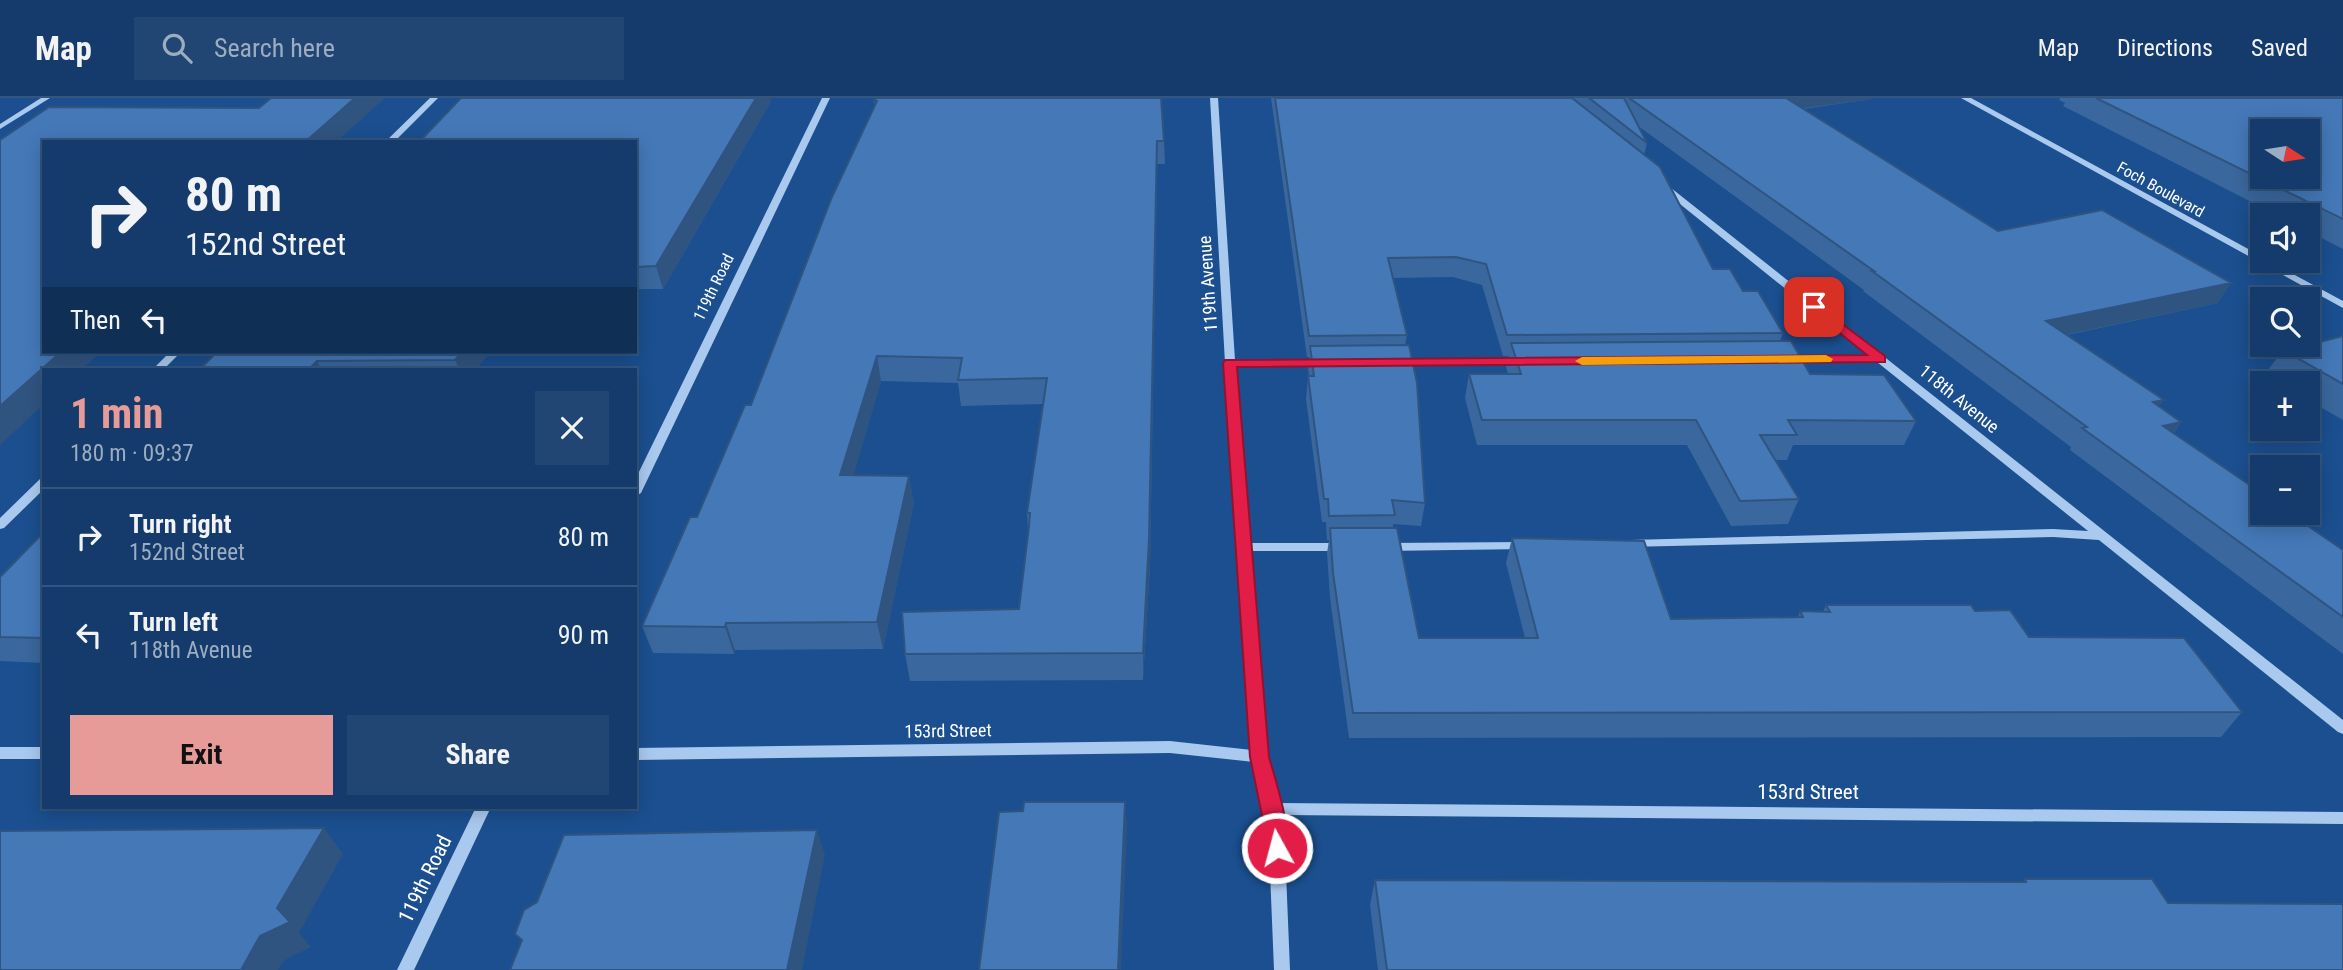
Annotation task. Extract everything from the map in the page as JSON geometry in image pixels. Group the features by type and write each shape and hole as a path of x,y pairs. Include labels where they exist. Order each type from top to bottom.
{"street":[{"path":"0,127 46,98"},
{"path":"391,140 434,98"},
{"name":"119th Road","path":"637,489 826,98"},
{"name":"119th Avenue","path":"1214,98 1230,363 1260,757 1272,809 1277,848 1282,970"},
{"name":"Foch Boulevard","path":"1965,98 2343,305"},
{"name":"118th Avenue","path":"1651,176 2343,728"},
{"path":"159,368 174,354"},
{"path":"1779,359 1880,359"},
{"path":"1382,362 1532,361"},
{"path":"1230,363 1341,362"},
{"path":"0,525 42,484"},
{"path":"1619,544 2053,533 2102,536"},
{"path":"1244,547 1537,545"},
{"name":"153rd Street","path":"637,754 1170,747 1260,757"},
{"path":"0,753 42,753"},
{"name":"119th Road","path":"405,970 482,809"},
{"name":"153rd Street","path":"1272,809 2343,818"}],"building":[{"path":"271,98 355,98 307,140 42,140 42,354 59,354 0,406 0,140 49,107 259,108"},
{"path":"461,98 756,98 656,266 637,267 637,140 421,140"},
{"path":"876,98 1161,98 1164,141 1157,141 1149,539 1143,653 905,654 902,612 1019,609 1029,526 1030,513 1027,513 1047,378 958,380 962,358 877,356 840,475 909,476 877,622 726,623 725,627 642,626 690,517 697,517 745,405 751,405 832,197 877,101 874,101"},
{"path":"1275,98 1572,98 1660,167 1713,269 1730,269 1743,291 1758,291 1783,333 1507,335 1486,264 1456,257 1388,258 1407,335 1309,336"},
{"path":"1589,98 1624,98 1647,143"},
{"path":"1629,98 1786,98 1998,231 2102,210 2231,283 2046,321 2164,400 2153,402 2181,422 2163,426 2250,485 2250,525 2307,525 2343,550 2343,617 2082,428 2087,427 1874,271"},
{"path":"2096,98 2343,98 2343,219 2320,208 2320,203 2310,203 2282,189 2320,189 2320,119 2250,119 2250,173"},
{"path":"2343,336 2343,384 2295,357 2320,357 2320,342"},
{"path":"1791,341 1810,374 1884,375 1916,421 1788,420 1797,435 1760,435 1799,499 1740,501 1696,420 1482,420 1469,374 1521,374 1511,343"},
{"path":"1409,345 1417,383 1425,503 1392,500 1395,515 1329,516 1328,499 1324,499 1308,376 1314,376 1310,346"},
{"path":"215,354 460,354 455,360 317,361 310,368 201,368"},
{"path":"1330,528 1397,528 1419,638 1538,638 1512,538 1644,541 1671,619 1803,617 1800,611 1830,612 1826,605 1971,605 1975,611 2010,610 2029,637 2184,638 2242,712 1353,713 1333,573"},
{"path":"42,534 42,638 0,637 0,577"},
{"path":"1024,802 1125,802 1118,970 979,970 999,812 1023,811"},
{"path":"324,828 277,908 290,922 260,936 241,970 0,970 0,831"},
{"path":"817,830 787,970 510,970 522,940 515,934 524,910 537,902 564,835"},
{"path":"2025,879 2152,879 2168,903 2343,904 2343,970 1387,970 1375,880 2026,882"}],"slow traffic":[{"path":"1582,361 1826,359"}],"route":[{"path":"1277,848 1272,809 1260,757 1230,363 1880,359 1814,307"}]}
